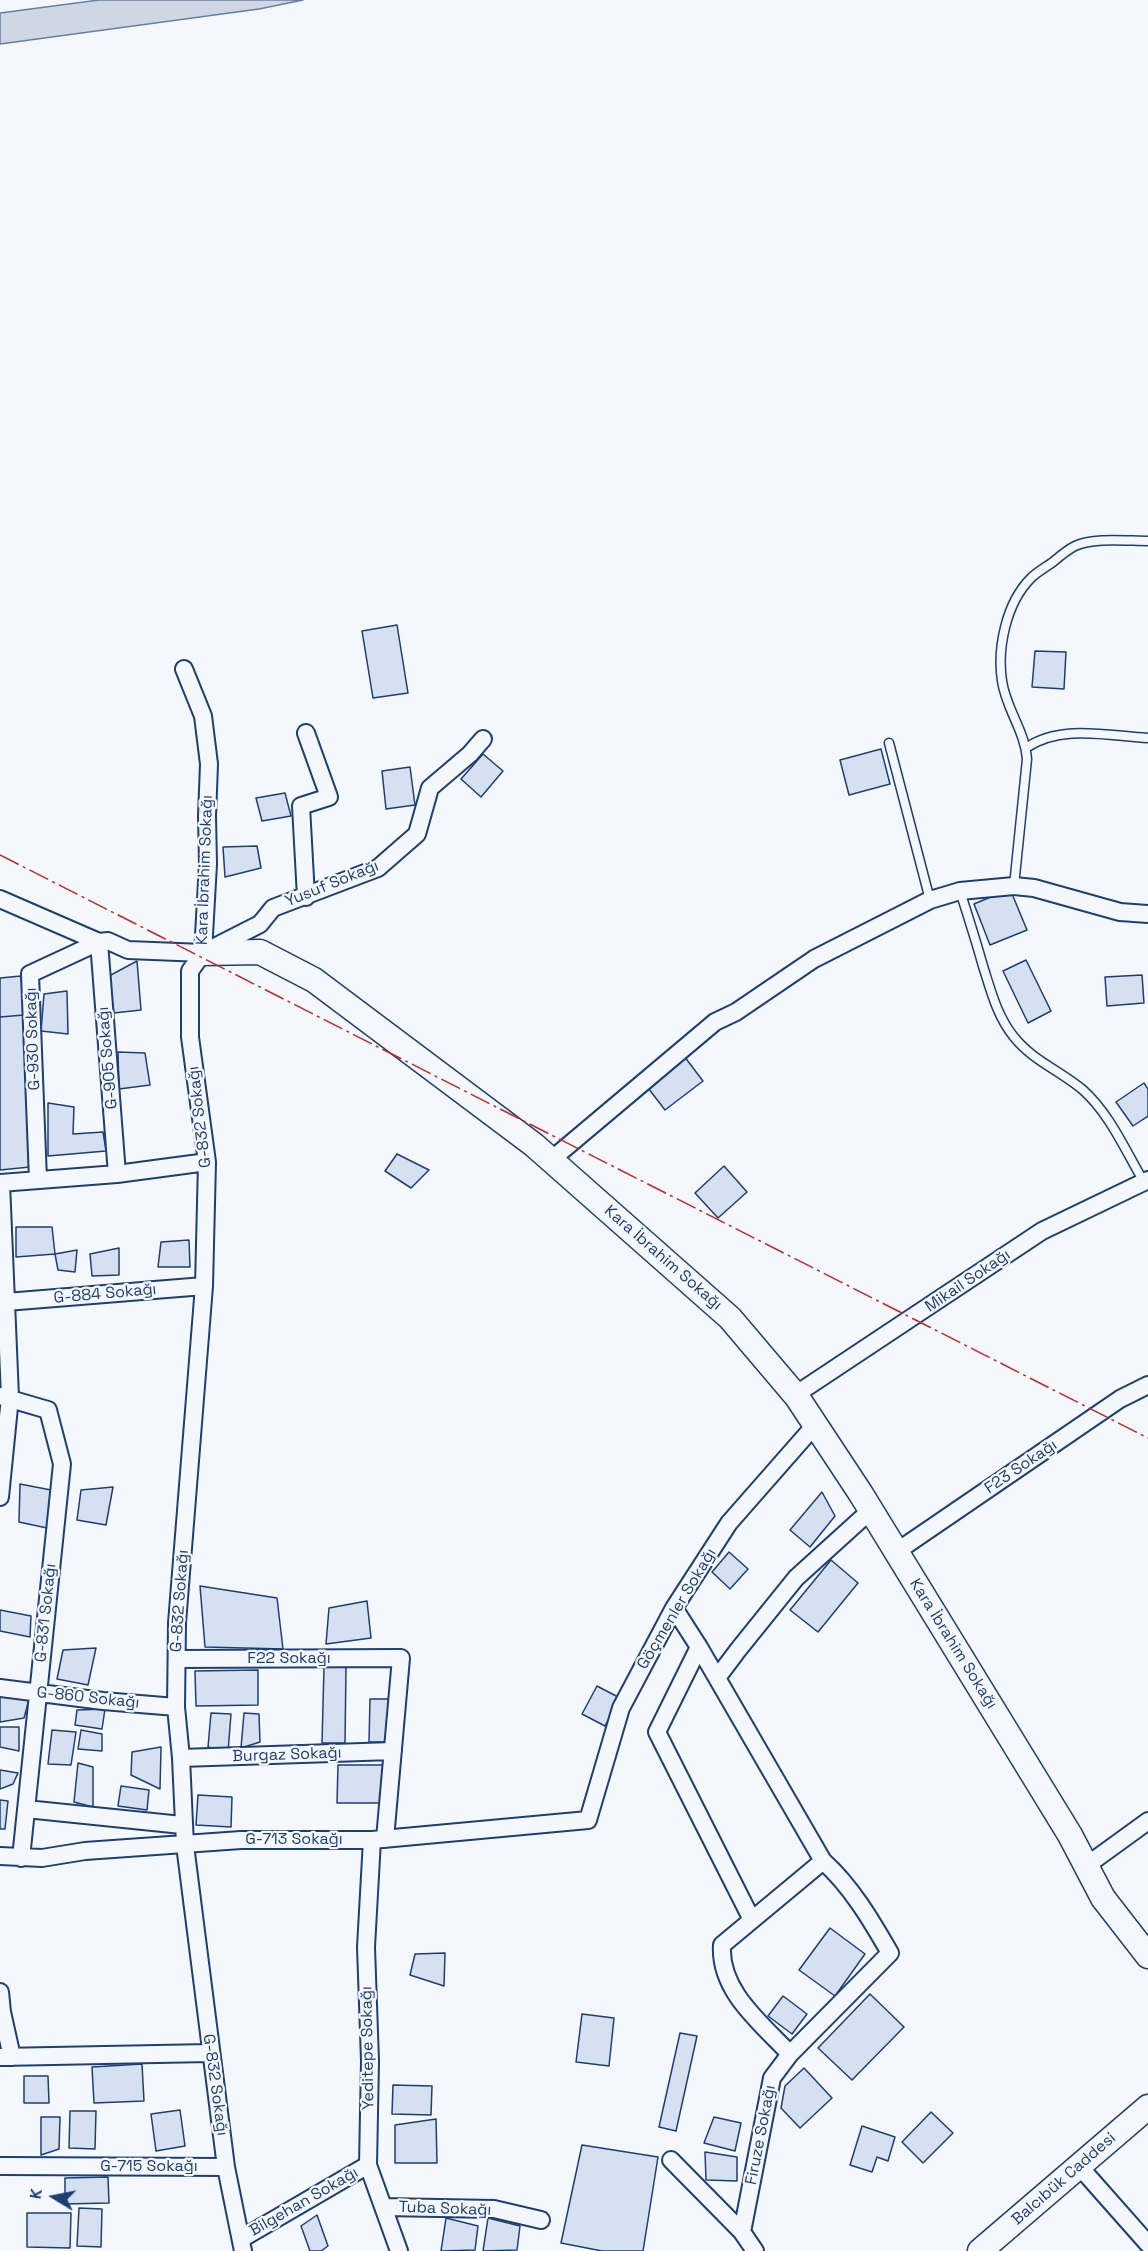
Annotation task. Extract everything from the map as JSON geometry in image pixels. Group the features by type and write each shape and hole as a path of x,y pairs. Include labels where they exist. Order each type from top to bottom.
{"street":[{"name":"Kara İbrahim Sokağı","path":"184,669 203,716 209,764 203,953 261,952 314,980 551,1160 730,1318 795,1395 871,1510 1070,1835 1103,1898 1148,1956"},
{"path":"306,733 329,797 301,806 306,897"},
{"name":"Yusuf Sokağı","path":"203,953 260,924 273,908 378,868 417,834 429,788 470,754 483,739"},
{"path":"551,1160 716,1022 736,1012 814,959 930,900 960,891 1014,886 1035,888 1120,912 1148,914"},
{"path":"0,899 99,942 108,941 128,950 203,953"},
{"name":"G-905 Sokağı","path":"99,942 117,1174"},
{"name":"G-930 Sokağı","path":"38,1180 30,974 99,942"},
{"name":"G-832 Sokağı","path":"203,953 190,971 189,1005 190,1037 207,1162 204,1286 177,1623 176,1707 182,1825 226,2167 242,2245"},
{"path":"0,1497 5,1396 6,1302 0,1183 117,1174 207,1162"},
{"name":"Mikail Sokağı","path":"795,1395 1042,1231 1146,1181"},
{"name":"G-884 Sokağı","path":"6,1302 204,1286"},
{"name":"F23 Sokağı","path":"896,1552 1120,1399 1148,1384"},
{"name":"G-831 Sokağı","path":"5,1396 48,1410 62,1464 21,1858"},
{"name":"Göçmenler Sokağı","path":"588,1820 621,1708 674,1608 729,1523 815,1425"},
{"path":"717,1678 796,1578 871,1510"},
{"path":"674,1608 823,1861 722,1945 721,1962 736,1996 790,2054"},
{"path":"699,1647 657,1732 752,1920"},
{"name":"F22 Sokağı","path":"177,1659 401,1658"},
{"name":"Yeditepe Sokağı","path":"399,2251 368,2165 370,2061 366,1947 393,1751 401,1658"},
{"name":"G-860 Sokağı","path":"0,1688 176,1707"},
{"name":"Burgaz Sokağı","path":"180,1758 393,1751"},
{"path":"26,1809 182,1825"},
{"name":"G-713 Sokağı","path":"0,1856 42,1858 85,1851 241,1840 379,1840 588,1820"},
{"path":"1086,1866 1148,1821"},
{"name":"Firuze Sokağı","path":"742,2232 772,2078 790,2054 890,1953 839,1876 823,1861"},
{"path":"0,1992 6,2057 210,2053"},
{"name":"Balcıbük Caddesi","path":"980,2251 1148,2107"},
{"path":"671,2160 742,2232 755,2251"},
{"name":"Bilgehan Sokağı","path":"242,2245 368,2165"},
{"name":"G-715 Sokağı","path":"0,2166 226,2167"},
{"path":"1078,2166 1148,2244"},
{"name":"Tuba Sokağı","path":"384,2207 494,2209 541,2220"}],"lane":[{"path":"1014,886 1026,770 1026,748 1005,694 1001,668 1008,620 1021,590 1031,578 1076,546 1089,542 1148,541"},
{"path":"1026,748 1042,739 1059,734 1148,738"},
{"path":"889,743 930,900"},
{"path":"960,891 994,999 1006,1026 1033,1056 1072,1082 1092,1099 1146,1181"}],"shaded area":[{"path":"99,0 303,0 259,9 0,44 0,13"}],"building":[{"path":"397,625 408,693 373,698 362,631"},
{"path":"1035,651 1066,652 1064,689 1032,687"},
{"path":"881,749 890,784 849,795 840,760"},
{"path":"483,754 503,771 481,797 461,779"},
{"path":"410,767 415,805 386,809 382,771"},
{"path":"285,793 291,816 262,821 256,798"},
{"path":"257,846 261,868 225,877 223,847"},
{"path":"1010,889 1027,930 990,945 974,904"},
{"path":"1026,960 1051,1011 1028,1023 1003,971"},
{"path":"137,961 141,1010 114,1013 109,976"},
{"path":"1142,975 1144,1003 1107,1006 1105,977"},
{"path":"21,976 24,1015 0,1017 0,978"},
{"path":"67,991 68,1034 41,1031 44,994"},
{"path":"24,1015 30,1167 0,1170 0,1017"},
{"path":"118,1052 145,1053 150,1085 119,1089"},
{"path":"684,1056 703,1081 665,1110 645,1084"},
{"path":"1144,1083 1148,1089 1148,1116 1133,1126 1116,1102"},
{"path":"48,1103 74,1107 73,1134 103,1132 106,1151 48,1156"},
{"path":"397,1154 429,1170 411,1188 385,1171"},
{"path":"724,1166 747,1192 718,1218 695,1193"},
{"path":"16,1227 52,1227 55,1254 16,1257"},
{"path":"189,1240 190,1267 158,1267 161,1242"},
{"path":"119,1248 119,1275 92,1276 90,1254"},
{"path":"77,1250 75,1272 58,1270 55,1254"},
{"path":"20,1484 51,1490 47,1528 19,1522"},
{"path":"113,1487 106,1525 77,1520 81,1490"},
{"path":"822,1492 835,1516 810,1547 790,1530"},
{"path":"729,1552 748,1569 730,1589 712,1572"},
{"path":"831,1560 858,1583 818,1632 790,1610"},
{"path":"200,1586 277,1598 283,1649 205,1647"},
{"path":"367,1601 371,1638 326,1644 329,1608"},
{"path":"0,1610 31,1616 30,1637 0,1631"},
{"path":"96,1648 88,1685 57,1679 63,1650"},
{"path":"324,1667 346,1667 345,1743 322,1743"},
{"path":"258,1670 258,1705 196,1706 195,1671"},
{"path":"597,1686 620,1698 605,1726 582,1714"},
{"path":"0,1696 29,1699 24,1718 0,1722"},
{"path":"370,1699 393,1699 392,1742 369,1742"},
{"path":"105,1709 102,1729 75,1725 77,1710"},
{"path":"211,1713 231,1714 228,1752 208,1747"},
{"path":"244,1713 259,1714 260,1742 241,1748"},
{"path":"0,1727 19,1727 19,1751 0,1747"},
{"path":"52,1730 76,1732 71,1765 48,1764"},
{"path":"81,1730 102,1734 102,1751 78,1749"},
{"path":"161,1747 160,1789 131,1775 132,1752"},
{"path":"78,1763 93,1767 93,1807 74,1802"},
{"path":"338,1765 388,1765 384,1803 337,1803"},
{"path":"0,1770 18,1773 13,1784 0,1789"},
{"path":"121,1786 149,1790 147,1810 118,1806"},
{"path":"198,1795 232,1797 231,1827 196,1825"},
{"path":"0,1800 8,1801 5,1829 0,1829"},
{"path":"830,1928 865,1954 835,1996 799,1970"},
{"path":"445,1953 444,1986 410,1975 415,1954"},
{"path":"870,1994 904,2027 852,2080 818,2048"},
{"path":"783,1996 807,2014 792,2034 768,2016"},
{"path":"582,2014 614,2018 609,2066 576,2062"},
{"path":"680,2033 697,2036 676,2131 659,2127"},
{"path":"142,2064 144,2101 94,2103 92,2067"},
{"path":"804,2068 832,2098 800,2128 781,2108 785,2086"},
{"path":"24,2076 48,2076 49,2103 24,2103"},
{"path":"393,2085 432,2086 431,2115 392,2114"},
{"path":"180,2110 185,2146 156,2151 151,2114"},
{"path":"70,2111 96,2111 95,2149 69,2148"},
{"path":"931,2112 953,2133 923,2163 902,2142"},
{"path":"41,2117 60,2117 59,2149 41,2155"},
{"path":"714,2117 741,2123 735,2151 704,2143"},
{"path":"436,2119 437,2163 395,2163 395,2125"},
{"path":"862,2126 895,2137 888,2161 877,2157 872,2172 850,2165"},
{"path":"582,2145 658,2157 643,2251 602,2251 561,2243"},
{"path":"705,2152 737,2157 737,2181 706,2180"},
{"path":"108,2177 109,2203 65,2204 65,2178"},
{"path":"79,2208 102,2209 101,2247 77,2246"},
{"path":"27,2213 71,2213 70,2248 27,2247"},
{"path":"317,2215 328,2246 321,2251 310,2251 301,2226"},
{"path":"446,2218 478,2226 475,2250 441,2251"},
{"path":"488,2218 520,2226 517,2250 483,2251"}],"power":[{"path":"0,855 1148,1438"}]}
